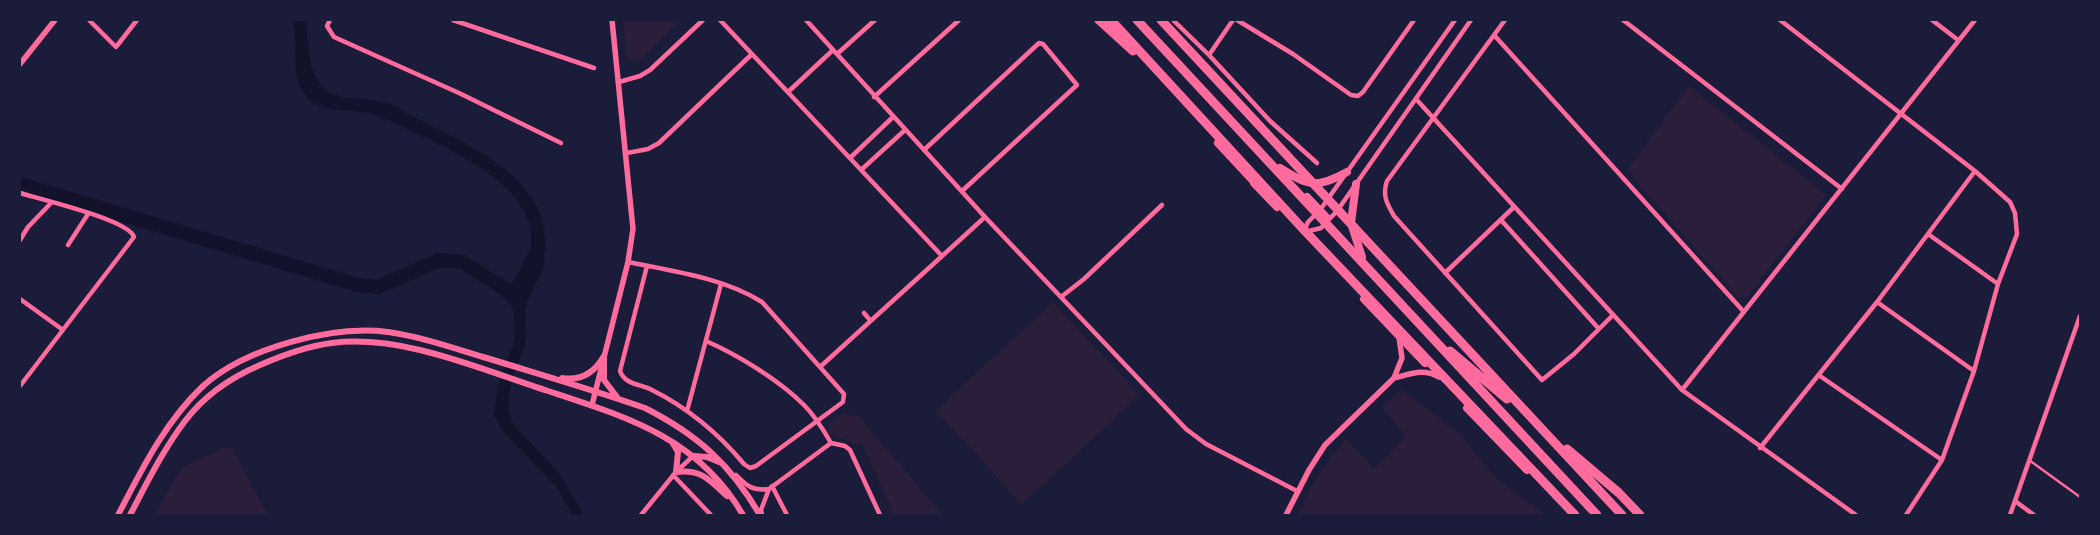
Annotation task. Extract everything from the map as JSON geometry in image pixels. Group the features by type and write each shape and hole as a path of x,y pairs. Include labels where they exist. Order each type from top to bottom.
{"highway":[{"path":"1099,20 1144,61"},
{"path":"1105,20 1254,183 1570,515"},
{"path":"1111,20 1298,222 1575,515"},
{"path":"1137,20 1597,515"},
{"path":"1142,20 1602,515"},
{"path":"1161,20 1622,515"},
{"path":"1280,168 1303,182 1314,184 1324,184 1347,172"},
{"path":"1254,183 1304,232 1397,331 1412,350"},
{"path":"1356,184 1351,223 1362,256"},
{"path":"1450,351 1619,493 1640,515"}],"main road":[{"path":"118,515 152,452 174,418 204,385 248,358 285,343 335,332 386,332 426,340 530,372 571,379 592,372 604,356"},
{"path":"130,515 162,453 186,419 210,394 250,369 287,353 333,343 404,346 630,418 670,439 694,456 715,475 738,505 743,515"},
{"path":"604,356 604,380 620,399"},
{"path":"539,374 620,399 670,420 694,437 732,472 761,515"},
{"path":"670,439 678,452 675,473 695,471 702,474 738,505"},
{"path":"694,456 707,457 725,465"}],"street":[{"path":"20,64 55,20"},
{"path":"89,20 116,47 137,20"},
{"path":"330,20 327,26 334,37 459,93 561,143"},
{"path":"453,20 594,68"},
{"path":"592,405 628,262 634,218 612,20"},
{"path":"618,82 640,76 650,70 702,20"},
{"path":"720,20 942,256"},
{"path":"806,20 985,217 1186,429 1206,444 1297,491"},
{"path":"837,54 875,20"},
{"path":"874,96 959,20"},
{"path":"1173,20 1209,55 1270,121 1316,163"},
{"path":"1209,55 1233,20"},
{"path":"1238,20 1293,54 1351,95 1358,96 1363,92 1414,20"},
{"path":"1304,232 1308,222 1320,210 1455,20"},
{"path":"1304,232 1321,228 1329,221 1471,20"},
{"path":"1505,20 1387,181 1384,190 1385,198 1394,216 1542,380 1574,354 1612,315"},
{"path":"1623,20 1842,188"},
{"path":"1780,20 1975,171 2010,202 2017,221 2017,234 1998,284 1974,371 1942,460 1906,515"},
{"path":"1932,20 1958,40"},
{"path":"1682,390 1975,20"},
{"path":"1494,35 1744,312"},
{"path":"924,150 1039,43 1043,44 1077,85 962,192"},
{"path":"788,92 833,50"},
{"path":"626,153 648,149 659,143 752,54"},
{"path":"1416,99 1682,390 1760,448 1856,515"},
{"path":"850,158 893,117"},
{"path":"861,170 905,130"},
{"path":"1760,448 1820,376 1975,171"},
{"path":"20,193 126,227 134,237 20,386"},
{"path":"20,240 28,227 51,202"},
{"path":"1061,298 1084,279 1162,205"},
{"path":"1445,273 1514,207"},
{"path":"68,245 88,214"},
{"path":"820,367 985,217"},
{"path":"1501,220 1599,329"},
{"path":"1928,234 1998,284"},
{"path":"628,262 647,266 721,284 750,294 762,302 820,367 845,397 844,402 756,466 750,468 716,433 687,411 651,389 628,381 620,371 647,266"},
{"path":"687,411 721,284"},
{"path":"20,299 63,330"},
{"path":"1877,302 1974,371"},
{"path":"864,313 870,320"},
{"path":"2010,515 2080,316"},
{"path":"1286,515 1297,491 1325,445 1394,378 1402,358 1399,337"},
{"path":"706,341 729,352 779,384 803,404 818,421 831,443 845,446 850,450 880,515"},
{"path":"1394,378 1425,372 1439,377"},
{"path":"1820,376 1942,460"},
{"path":"732,472 748,487 755,490 770,488 831,443"},
{"path":"641,515 675,473 694,456"},
{"path":"675,473 711,515"},
{"path":"761,515 761,510 770,488"},
{"path":"770,488 787,515"},
{"path":"2015,501 2034,515"}],"lane":[{"path":"2030,460 2080,497"}],"shaded area":[{"path":"293,20 306,20 313,70 318,81 325,89 336,95 379,101 395,106 476,150 501,166 522,185 537,208 545,235 543,268 526,304 525,344 511,387 509,397 510,415 513,424 558,472 584,515 572,515 557,487 503,431 494,415 497,389 514,342 514,317 510,299 511,285 531,249 531,229 524,210 511,193 495,179 458,154 439,144 376,115 336,110 313,103 307,98 298,81"},
{"path":"623,20 681,20 641,59 627,61"},
{"path":"1689,86 1826,195 1747,297 1738,297 1627,170"},
{"path":"1053,302 1139,395 1022,504 936,411"},
{"path":"1402,390 1463,437 1494,477 1545,515 1298,515 1311,486 1345,439 1374,469 1406,436 1382,407"},
{"path":"842,414 858,416 943,515 894,515 864,447 860,443 853,444 830,433 828,425"},
{"path":"227,447 232,448 268,515 155,515 178,473 189,464"}],"waterway":[{"path":"20,184 358,285 379,287 439,260 462,262 505,289 519,303"}]}
